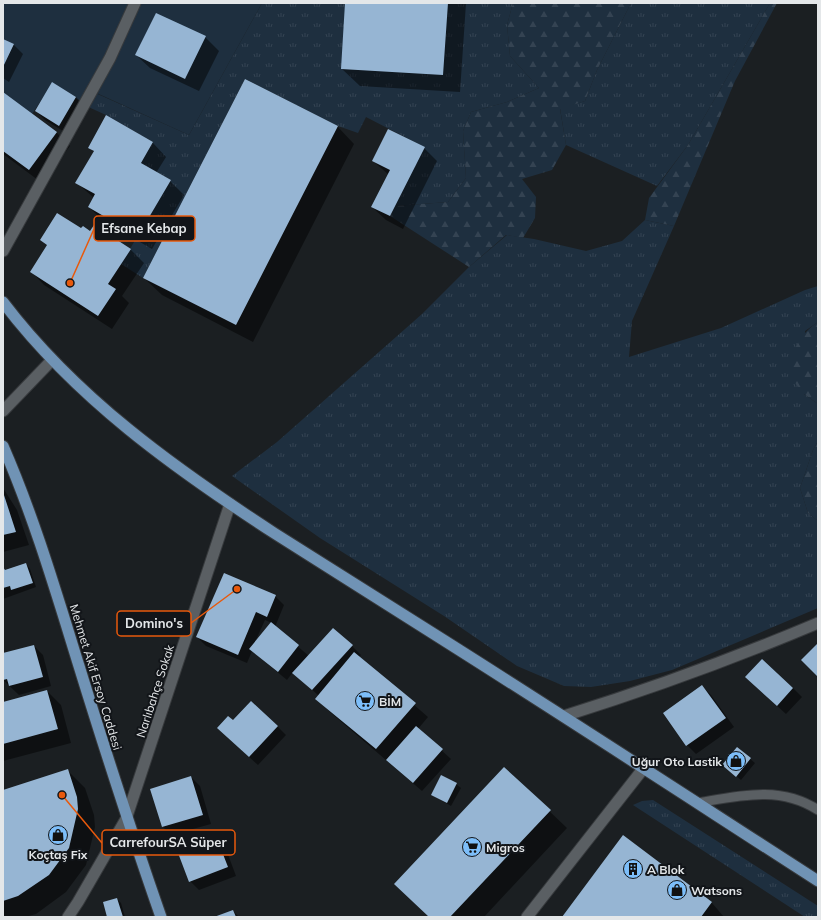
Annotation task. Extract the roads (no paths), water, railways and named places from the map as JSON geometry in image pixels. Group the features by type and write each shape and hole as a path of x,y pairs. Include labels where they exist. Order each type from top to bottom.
{"main road":[{"path":"3,302 24,329 52,360 79,386 154,450 230,504 350,582 564,716 643,769 818,881"},
{"name":"Mehmet Akif Ersoy Caddesi","path":"3,446 18,480 42,547 126,818 161,917"}],"street":[{"path":"3,251 110,58 135,3"},
{"path":"3,411 52,360"},
{"name":"Narlıbahçe Sokak","path":"68,917 126,818 230,504"},
{"path":"564,716 635,694 727,660 818,623"},
{"path":"527,917 643,769"}],"lane":[{"path":"697,803 746,794 779,794 808,804 818,810"}],"place":[{"name":"Efsane Kebap","path":"70,283"},
{"name":"Domino's","path":"237,589"},
{"name":"BİM","path":"365,701"},
{"name":"Uğur Oto Lastik","path":"736,761"},
{"name":"CarrefourSA Süper","path":"62,795"},
{"name":"Koçtaş Fix","path":"58,835"},
{"name":"Migros","path":"472,847"},
{"name":"A Blok","path":"633,869"},
{"name":"Watsons","path":"677,890"}]}
